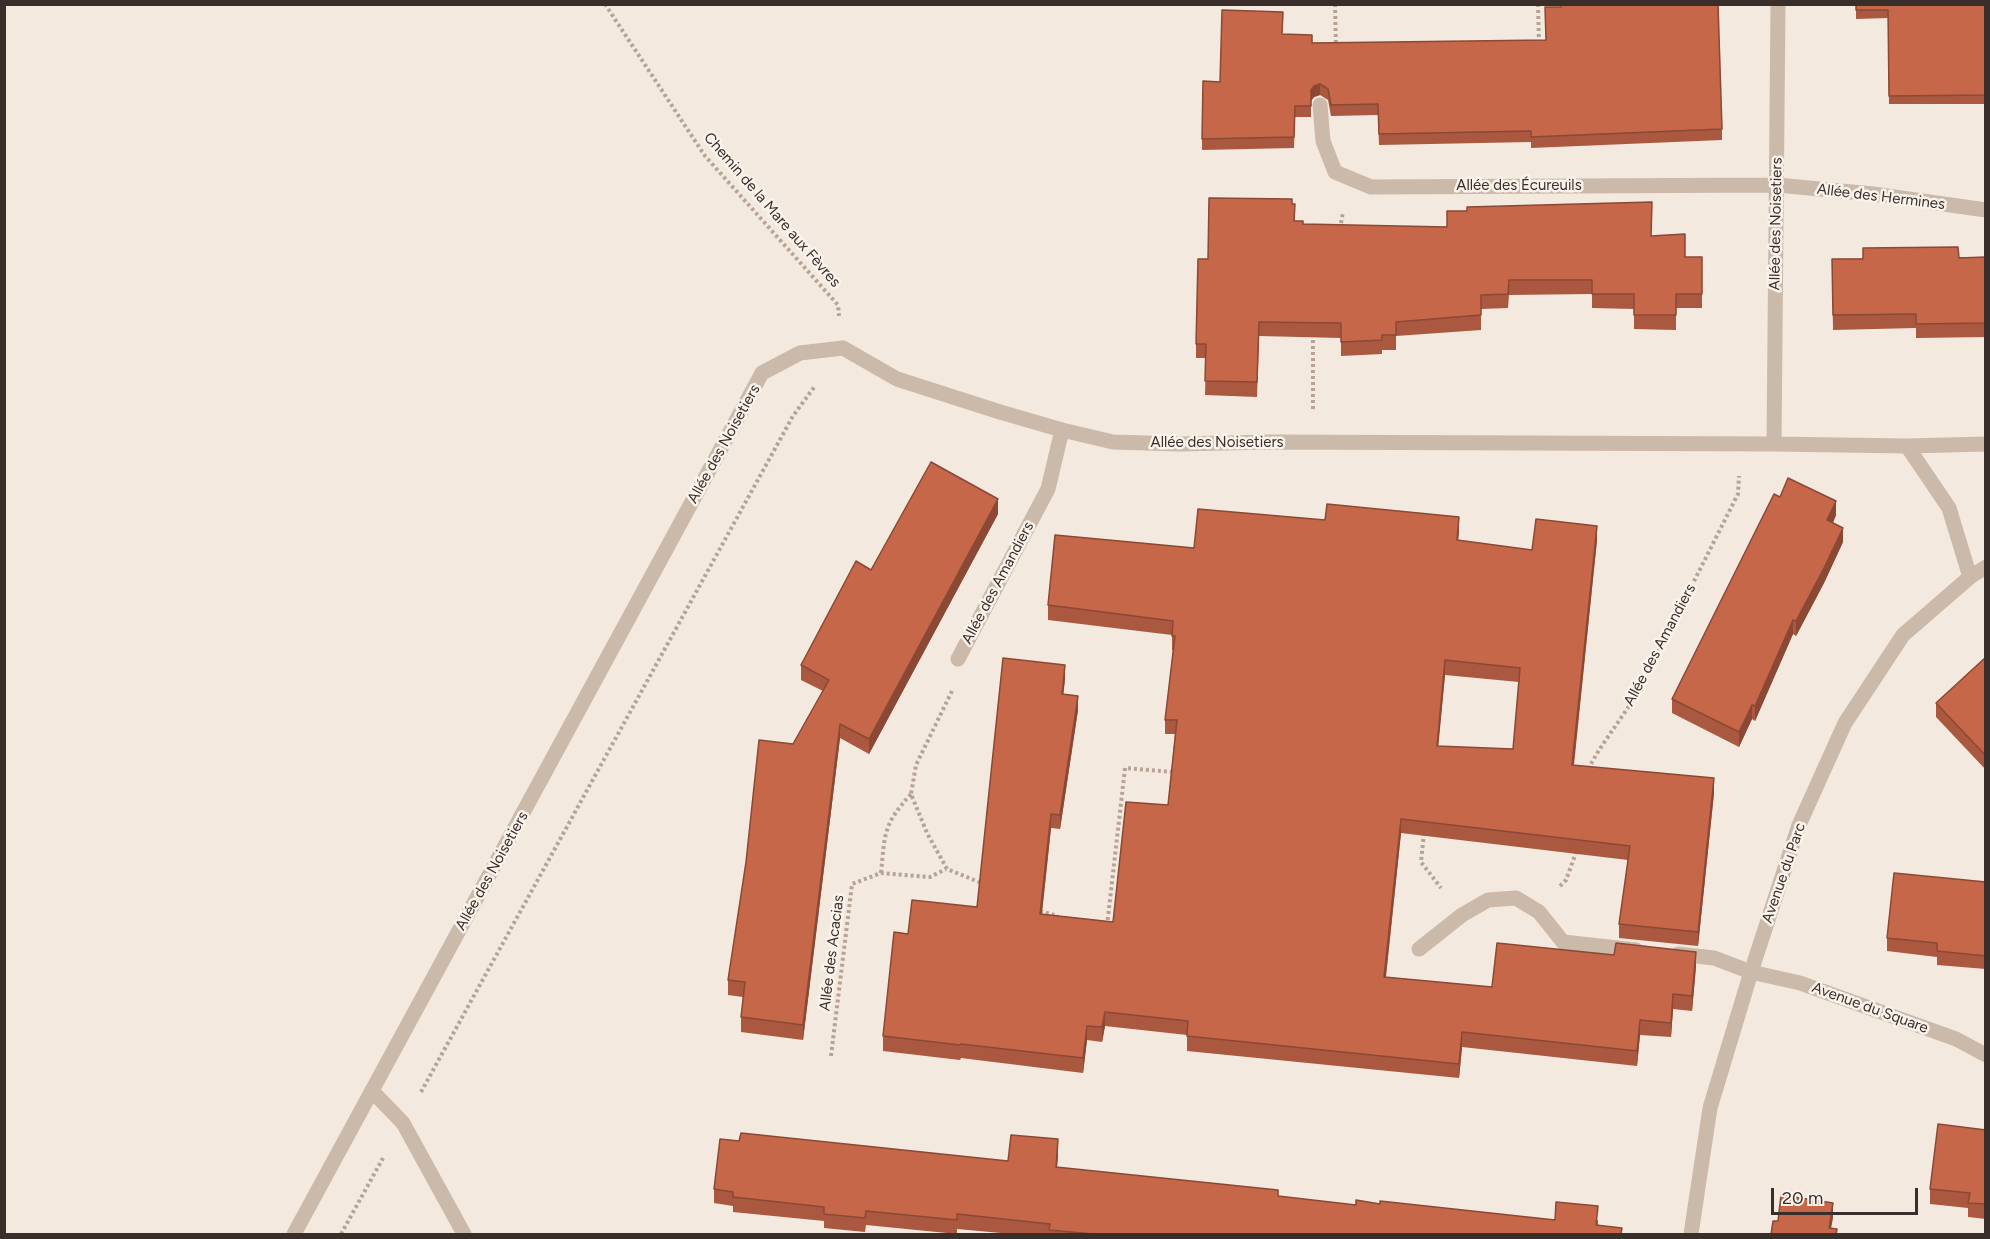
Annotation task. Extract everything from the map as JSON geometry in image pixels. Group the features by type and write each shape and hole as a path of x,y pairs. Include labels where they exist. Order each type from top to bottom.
{"street":[{"name":"Allée des Noisetiers","path":"1774,444 1778,4"},
{"name":"Allée des Écureuils","path":"1320,105 1323,141 1335,172 1371,187 1777,185"},
{"name":"Allée des Hermines","path":"1777,185 1873,194 1986,210"},
{"name":"Allée des Noisetiers","path":"294,1234 762,373 800,353 843,348 897,379 1062,430 1113,442 1179,444 1742,443 1983,448"},
{"name":"Allée des Amandiers","path":"958,659 1048,489 1062,430"},
{"path":"1907,446 1949,508 1970,577"},
{"name":"Avenue du Parc","path":"1691,1234 1710,1108 1799,825 1845,723 1903,635 1970,577 1986,567"},
{"path":"1419,949 1462,915 1488,900 1516,898 1539,912"},
{"name":"Avenue du Square","path":"1539,912 1563,942 1714,958 1751,972 1800,982 1956,1039 1986,1055"},
{"path":"372,1091 403,1123 464,1234"}],"path":[{"name":"Chemin de la Mare aux Fèvres","path":"605,4 705,156 838,305 843,348"},
{"path":"1335,4 1336,52"},
{"path":"1538,4 1539,50"},
{"path":"1339,235 1350,178"},
{"path":"1313,327 1313,443"},
{"path":"341,1234 794,416 843,348"},
{"name":"Allée des Amandiers","path":"1588,771 1599,750 1636,696 1738,494 1742,443"},
{"name":"Allée des Amandiers","path":"911,794 916,765 959,676 958,659"},
{"path":"1100,926 1107,927 1125,768 1181,773"},
{"path":"881,873 885,832 894,813 911,794 927,833 946,869 985,884"},
{"path":"1425,828 1421,862 1462,915"},
{"path":"1539,912 1566,880 1576,854 1577,843"},
{"name":"Allée des Acacias","path":"831,1056 852,884 881,873 930,877 946,869"},
{"path":"1032,907 1062,917"}],"building":[{"path":"1561,4 1718,4 1722,129 1531,137 1531,131 1379,134 1378,104 1331,105 1328,89 1320,84 1311,90 1311,106 1295,106 1294,137 1202,139 1203,81 1220,82 1222,10 1283,12 1282,34 1312,35 1312,43 1546,40 1545,7 1561,7"},
{"path":"1856,4 1986,4 1986,95 1889,96 1888,10 1856,10"},
{"path":"1209,198 1292,199 1292,204 1295,204 1294,221 1303,221 1303,224 1447,227 1447,211 1467,211 1467,207 1652,202 1651,236 1685,234 1685,257 1702,257 1702,294 1676,294 1676,315 1634,315 1634,294 1592,294 1592,280 1509,280 1508,294 1481,295 1481,315 1396,322 1396,335 1382,335 1382,340 1341,342 1341,323 1259,322 1257,382 1205,381 1206,344 1196,344 1198,259 1208,259"},
{"path":"1958,247 1959,258 1986,257 1986,323 1916,324 1916,314 1833,315 1832,259 1863,259 1863,248"},
{"path":"931,462 998,499 869,739 840,724 803,1025 741,1017 745,982 728,980 746,862 759,740 793,744 829,680 801,665 856,561 871,570"},
{"path":"1788,478 1836,501 1827,520 1843,528 1796,621 1793,620 1755,706 1752,705 1739,732 1672,699 1774,494 1780,497"},
{"path":"1327,504 1459,517 1457,540 1532,550 1536,519 1597,526 1572,765 1714,778 1698,932 1619,924 1630,846 1401,819 1384,977 1492,987 1497,943 1614,955 1616,943 1696,952 1692,996 1673,994 1671,1023 1640,1020 1637,1051 1462,1032 1459,1064 1187,1036 1188,1021 1105,1012 1102,1027 1087,1026 1083,1058 883,1036 894,932 908,934 912,900 977,907 1003,658 1065,665 1062,694 1078,696 1060,815 1051,814 1040,914 1113,922 1126,802 1168,805 1177,720 1165,720 1175,636 1172,636 1173,621 1048,605 1055,535 1194,548 1198,509 1325,520","holes":["1445,660 1520,668 1513,749 1437,746"]},
{"path":"1986,657 1986,756 1936,703"},
{"path":"1894,873 1986,882 1986,956 1937,951 1937,943 1887,938"},
{"path":"1938,1124 1986,1130 1986,1204 1968,1203 1970,1193 1930,1189"},
{"path":"741,1133 1008,1161 1011,1135 1058,1139 1056,1167 1278,1190 1278,1196 1356,1205 1356,1200 1380,1204 1380,1201 1555,1220 1556,1202 1598,1206 1596,1225 1622,1228 1621,1234 1093,1234 1049,1230 1050,1224 957,1214 957,1220 866,1211 865,1218 824,1214 824,1207 733,1197 733,1192 714,1189 720,1139 739,1141"},
{"path":"1781,1195 1833,1203 1829,1228 1837,1229 1836,1234 1771,1234 1773,1221 1778,1221"}]}
